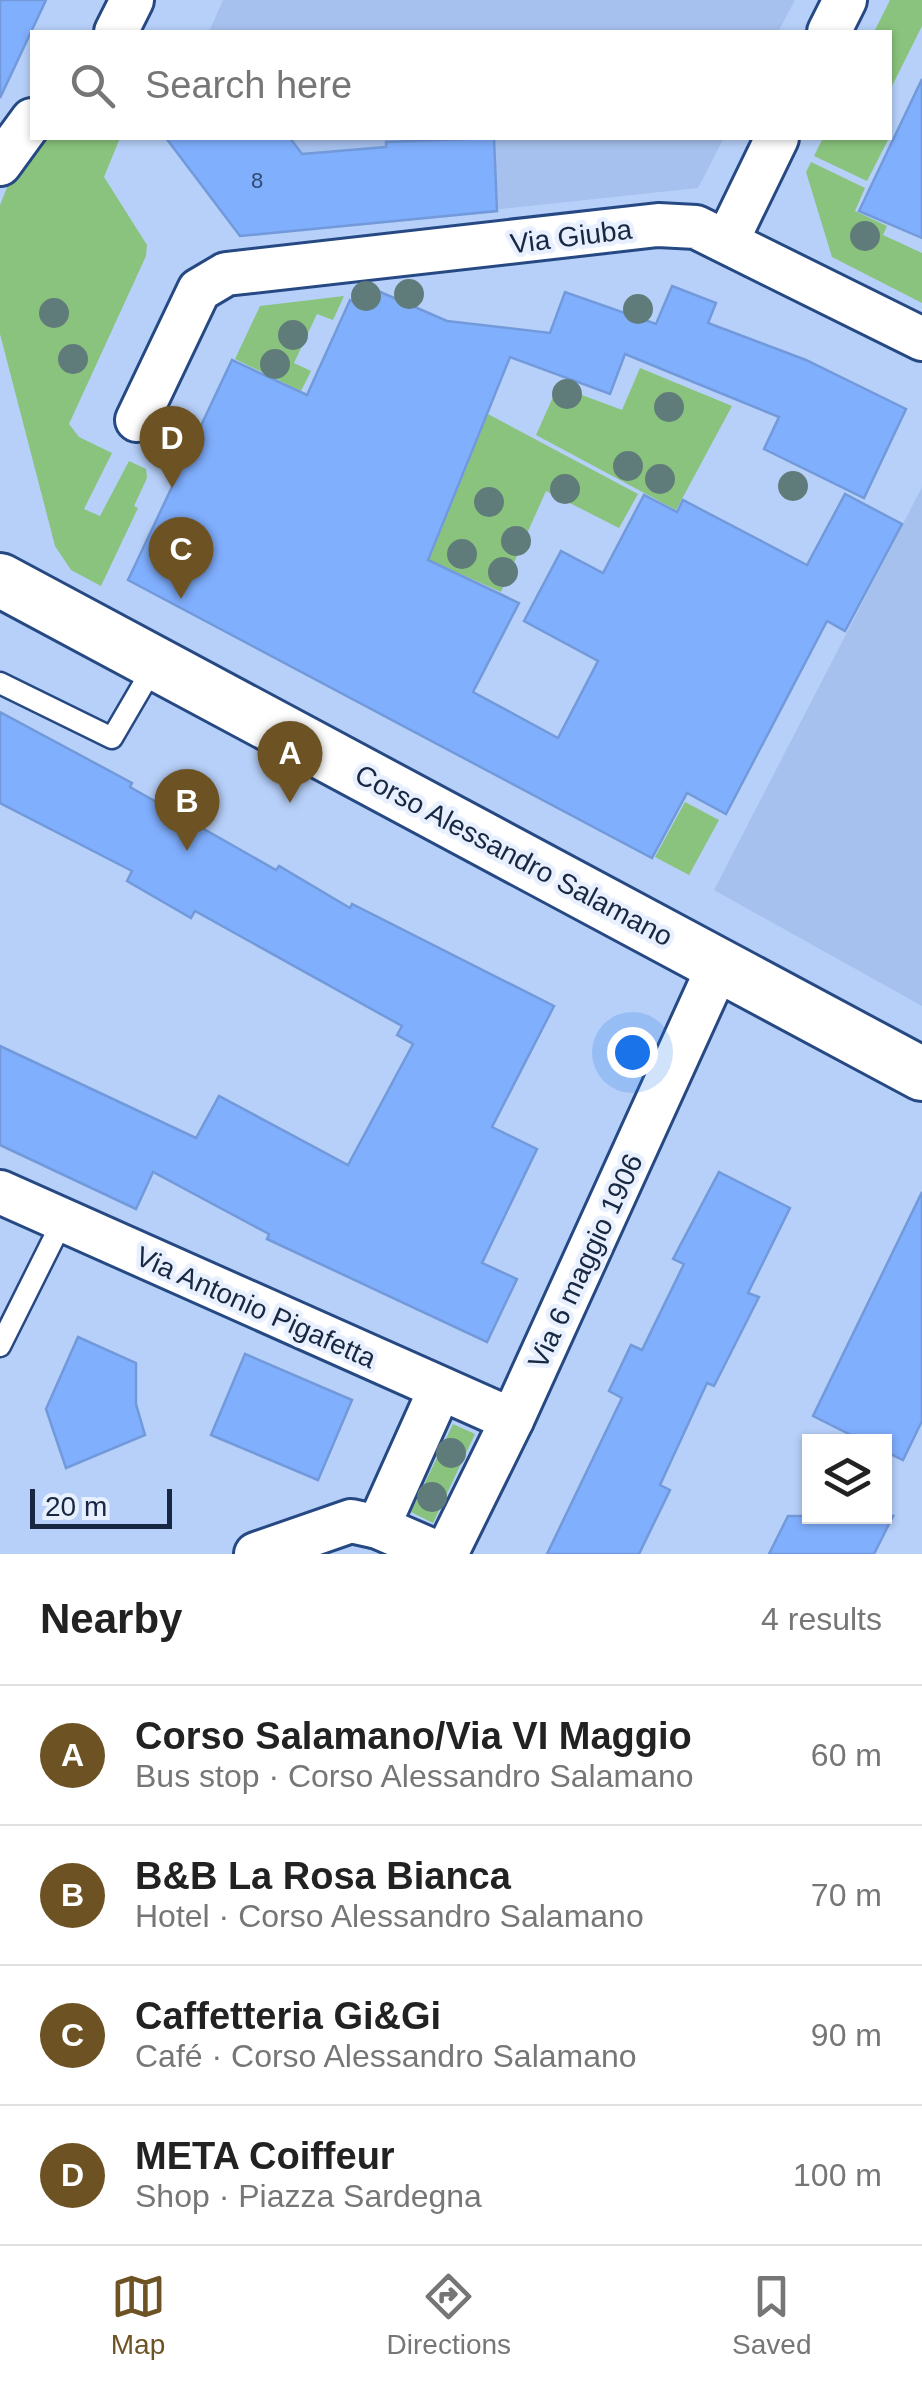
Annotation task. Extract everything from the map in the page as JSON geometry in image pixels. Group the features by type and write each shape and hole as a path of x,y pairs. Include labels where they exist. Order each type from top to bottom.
{"street":[{"path":"117,30 132,0"},
{"path":"830,30 844,0"},
{"path":"0,117 30,116"},
{"path":"0,164 30,119"},
{"path":"727,241 776,140"},
{"name":"Via Giuba","path":"136,420 199,290 226,274 658,226 696,227 922,339"},
{"name":"Corso Alessandro Salamano","path":"0,580 922,1074"},
{"name":"Via 6 maggio 1906","path":"443,1554 512,1420 719,965"},
{"name":"Via Antonio Pigafetta","path":"0,1192 512,1420"},
{"path":"378,1527 440,1389"},
{"path":"256,1554 351,1521 378,1527 443,1554"}],"lane":[{"path":"0,684 112,738 156,663"},
{"path":"0,1346 62,1220"}],"shaded area":[{"path":"223,0 795,0 779,30 210,30"},
{"path":"167,140 723,140 698,188 240,237"},
{"path":"922,487 922,1006 714,890"}],"green space":[{"path":"890,0 922,0 922,26 892,86 892,30 875,30"},
{"path":"38,140 119,140 104,177 147,245 146,256 69,424 79,437 112,453 84,509 100,516 129,461 146,469 147,478 134,506 138,508 101,586 71,570 55,546 0,334 0,205 14,170"},
{"path":"822,140 888,140 867,181 814,156"},
{"path":"811,162 865,188 855,211 887,226 883,235 922,253 922,303 832,257 806,172"},
{"path":"344,296 333,320 317,314 294,363 311,371 301,391 235,359 260,306"},
{"path":"640,368 732,406 676,510 536,435 558,386 622,410"},
{"path":"488,414 638,494 619,528 546,491 501,592 429,560"},
{"path":"685,802 719,820 689,875 655,857"},
{"path":"453,1424 475,1434 433,1523 411,1512"}],"building":[{"path":"0,0 46,0 30,30 0,98"},
{"path":"922,79 922,238 859,211"},
{"path":"168,140 292,140 302,154 386,147 386,142 494,140 497,211 240,236"},
{"path":"672,286 716,303 708,323 806,360 906,409 864,498 764,449 779,417 625,354 610,394 510,357 428,560 519,603 473,692 558,738 598,661 524,621 561,551 603,573 644,495 677,512 683,500 807,565 845,494 902,524 845,631 827,621 726,814 687,793 652,858 128,580 232,360 307,395 350,300 370,308 378,291 447,321 550,333 565,292 656,324"},
{"path":"0,712 132,783 130,787 276,870 279,866 350,908 352,904 554,1006 492,1127 537,1149 482,1263 517,1279 487,1342 267,1239 269,1234 153,1172 136,1209 0,1145 0,1046 196,1138 219,1096 348,1165 413,1044 397,1035 402,1026 195,911 191,918 127,881 132,871 0,803"},
{"path":"719,1172 790,1208 748,1293 759,1297 714,1386 707,1383 660,1485 670,1490 639,1554 547,1554 622,1398 609,1391 631,1345 642,1350 684,1264 673,1259"},
{"path":"922,1192 922,1421 903,1460 892,1455 892,1434 849,1434 813,1416"},
{"path":"78,1337 136,1363 136,1404 145,1435 66,1468 46,1409"},
{"path":"245,1354 352,1400 318,1480 211,1435"},
{"path":"788,1516 802,1516 802,1524 889,1524 874,1554 769,1554"}],"place":[{"name":"META Coiffeur","path":"172,488"},
{"name":"Caffetteria Gi&Gi","path":"181,599"},
{"name":"Corso Salamano/Via VI Maggio","path":"290,803"},
{"name":"B&B La Rosa Bianca","path":"187,851"}]}
